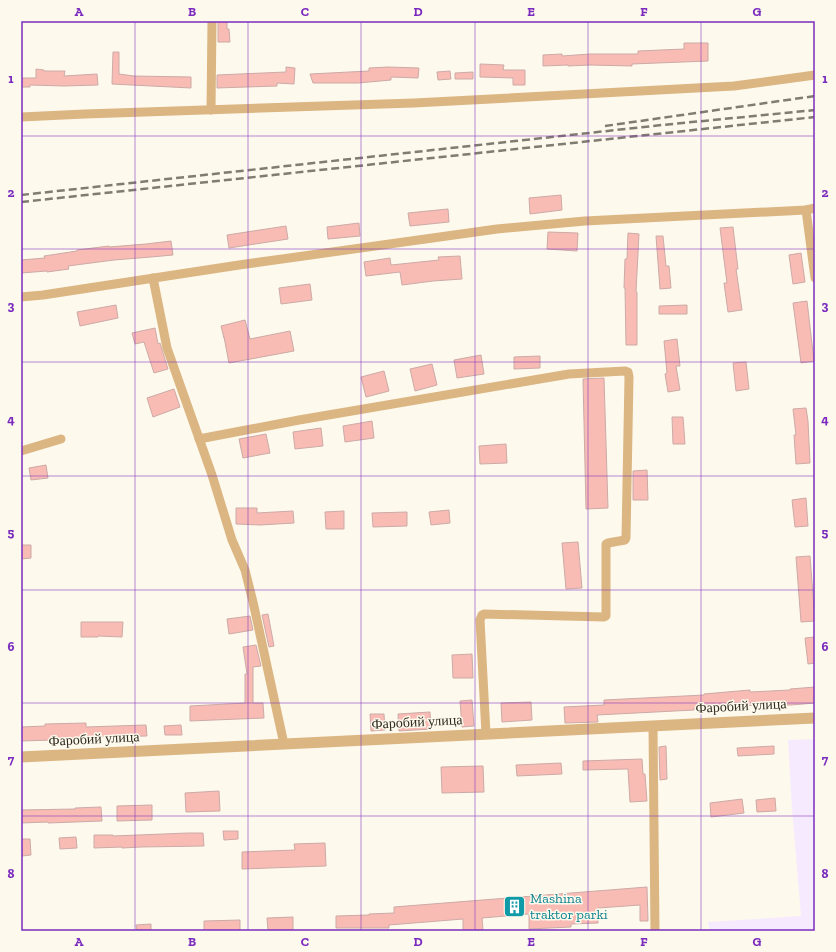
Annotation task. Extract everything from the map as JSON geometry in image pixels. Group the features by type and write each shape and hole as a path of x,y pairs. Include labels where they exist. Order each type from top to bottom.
{"street":[{"path":"211,110 212,21"},
{"path":"21,117 414,103 734,86 815,75"},
{"path":"21,297 497,229 585,221 811,209 815,278"},
{"path":"153,278 167,348 212,474 232,540 245,570 284,744"},
{"path":"200,439 299,420 568,374 628,372 626,538 625,540 608,543 606,546 606,616 482,615 480,620 486,734"},
{"path":"21,451 61,439"},
{"name":"Фаробий улица","path":"21,757 815,718"},
{"path":"653,726 654,931"}],"shaded area":[{"path":"815,739 815,931 710,931 708,922 801,916 788,740"}],"building":[{"path":"218,21 227,21 230,42 218,42"},
{"path":"684,43 708,43 708,61 632,64 632,66 543,66 543,55 638,54 638,51 684,49"},
{"path":"113,52 119,52 119,74 134,76 191,77 191,88 112,84"},
{"path":"480,64 504,65 503,70 525,70 525,85 513,85 513,78 480,77"},
{"path":"286,67 295,68 294,84 277,83 277,86 217,88 217,75 286,72"},
{"path":"369,68 419,68 418,78 391,77 391,80 358,83 313,83 310,74 369,71"},
{"path":"36,69 44,71 65,71 64,76 97,74 98,85 30,85 30,87 21,87 21,78 36,78"},
{"path":"450,71 451,79 438,80 437,72"},
{"path":"473,72 473,79 455,79 455,73"},
{"path":"561,195 562,210 530,214 529,198"},
{"path":"448,209 449,222 410,226 408,213"},
{"path":"359,223 360,236 328,239 327,227"},
{"path":"286,226 288,239 229,248 227,235"},
{"path":"733,227 738,269 736,269 742,310 728,312 724,283 727,283 720,228"},
{"path":"548,232 578,233 577,251 547,249"},
{"path":"628,233 639,234 636,292 637,345 626,345 624,288"},
{"path":"656,236 663,236 666,266 669,266 671,288 660,289"},
{"path":"171,241 173,255 68,266 69,269 47,272 21,273 21,260 45,258 44,256 77,250"},
{"path":"801,253 805,282 793,284 789,255"},
{"path":"460,256 462,279 402,285 400,272 366,276 364,262 390,258 391,265 439,260 438,257"},
{"path":"310,284 312,300 281,304 279,288"},
{"path":"807,301 814,361 801,363 793,303"},
{"path":"116,305 118,318 80,326 77,312"},
{"path":"687,305 687,314 659,314 659,306"},
{"path":"245,320 250,339 290,331 294,351 229,363 221,326"},
{"path":"155,328 158,344 160,343 168,369 154,373 144,342 135,344 132,333"},
{"path":"677,339 680,366 676,366 680,390 668,392 665,374 667,373 664,341"},
{"path":"481,355 484,374 457,378 454,360"},
{"path":"540,356 540,368 514,369 514,357"},
{"path":"746,362 749,389 736,391 733,363"},
{"path":"432,364 437,385 415,391 410,369"},
{"path":"384,371 389,391 366,397 361,377"},
{"path":"604,378 608,508 586,509 583,379"},
{"path":"174,389 180,407 153,417 147,398"},
{"path":"806,408 810,463 796,464 794,435 796,435 793,409"},
{"path":"672,417 683,417 685,444 673,444"},
{"path":"372,421 374,438 345,442 343,426"},
{"path":"321,428 323,446 295,449 293,432"},
{"path":"266,434 270,453 243,458 239,439"},
{"path":"506,444 507,463 480,464 479,446"},
{"path":"46,465 48,478 31,480 29,468"},
{"path":"647,470 648,500 633,500 633,471"},
{"path":"806,498 808,526 795,527 792,500"},
{"path":"236,508 257,508 257,513 293,511 294,523 260,525 236,524"},
{"path":"449,510 450,523 431,525 429,512"},
{"path":"344,511 344,529 326,529 325,512"},
{"path":"407,512 407,526 373,527 372,513"},
{"path":"578,542 582,588 566,589 562,543"},
{"path":"21,545 31,545 31,558 21,559"},
{"path":"810,556 815,621 801,622 796,557"},
{"path":"268,614 274,646 269,647 262,615"},
{"path":"250,616 253,630 229,634 227,619"},
{"path":"81,622 123,622 122,637 81,637"},
{"path":"815,637 815,663 808,664 805,638"},
{"path":"256,645 261,666 253,667 253,703 263,703 264,718 190,721 190,706 245,703 245,674 247,674 243,647"},
{"path":"472,654 473,678 453,678 452,655"},
{"path":"815,687 815,703 791,705 722,706 694,708 694,710 597,715 598,722 565,723 564,707 604,705 604,700 704,695 750,690 750,692 790,690"},
{"path":"472,700 474,726 462,727 460,701"},
{"path":"531,702 532,720 502,722 501,703"},
{"path":"430,712 431,729 399,731 398,714"},
{"path":"370,714 384,714 385,730 371,731"},
{"path":"86,723 86,727 146,725 147,736 86,737 86,739 21,741 21,727 45,726 45,724"},
{"path":"181,725 182,735 165,735 164,726"},
{"path":"666,746 667,779 660,780 659,747"},
{"path":"774,746 774,754 738,756 737,748"},
{"path":"642,759 643,774 645,774 647,801 630,802 628,769 583,770 583,761"},
{"path":"561,763 562,774 517,776 516,765"},
{"path":"483,766 484,792 442,793 441,767"},
{"path":"219,791 220,811 186,812 185,793"},
{"path":"775,798 776,811 757,812 756,800"},
{"path":"742,799 744,813 711,817 710,803"},
{"path":"152,805 152,820 117,821 117,806"},
{"path":"101,807 102,821 21,823 21,810"},
{"path":"223,831 238,831 238,839 224,840"},
{"path":"203,833 204,846 94,848 94,835 113,836"},
{"path":"76,837 77,848 60,849 59,838"},
{"path":"21,839 30,839 31,855 22,856"},
{"path":"325,843 326,866 242,869 242,852 295,850 294,844"},
{"name":"Mashina traktor parki","path":"647,887 648,921 640,921 640,905 598,908 598,923 571,924 571,927 529,929 529,914 482,918 483,930 463,931 463,919 389,925 389,928 336,928 336,916 394,913 394,907"},
{"path":"293,917 293,930 268,931 267,918"},
{"path":"240,920 240,931 204,931 204,921"},
{"path":"151,924 151,931 137,931 136,925"}],"railway":[{"path":"605,126 815,96"},
{"path":"21,195 662,125 815,110"},
{"path":"21,202 815,117"}],"place":[{"name":"Mashina traktor parki","path":"515,906"}]}
